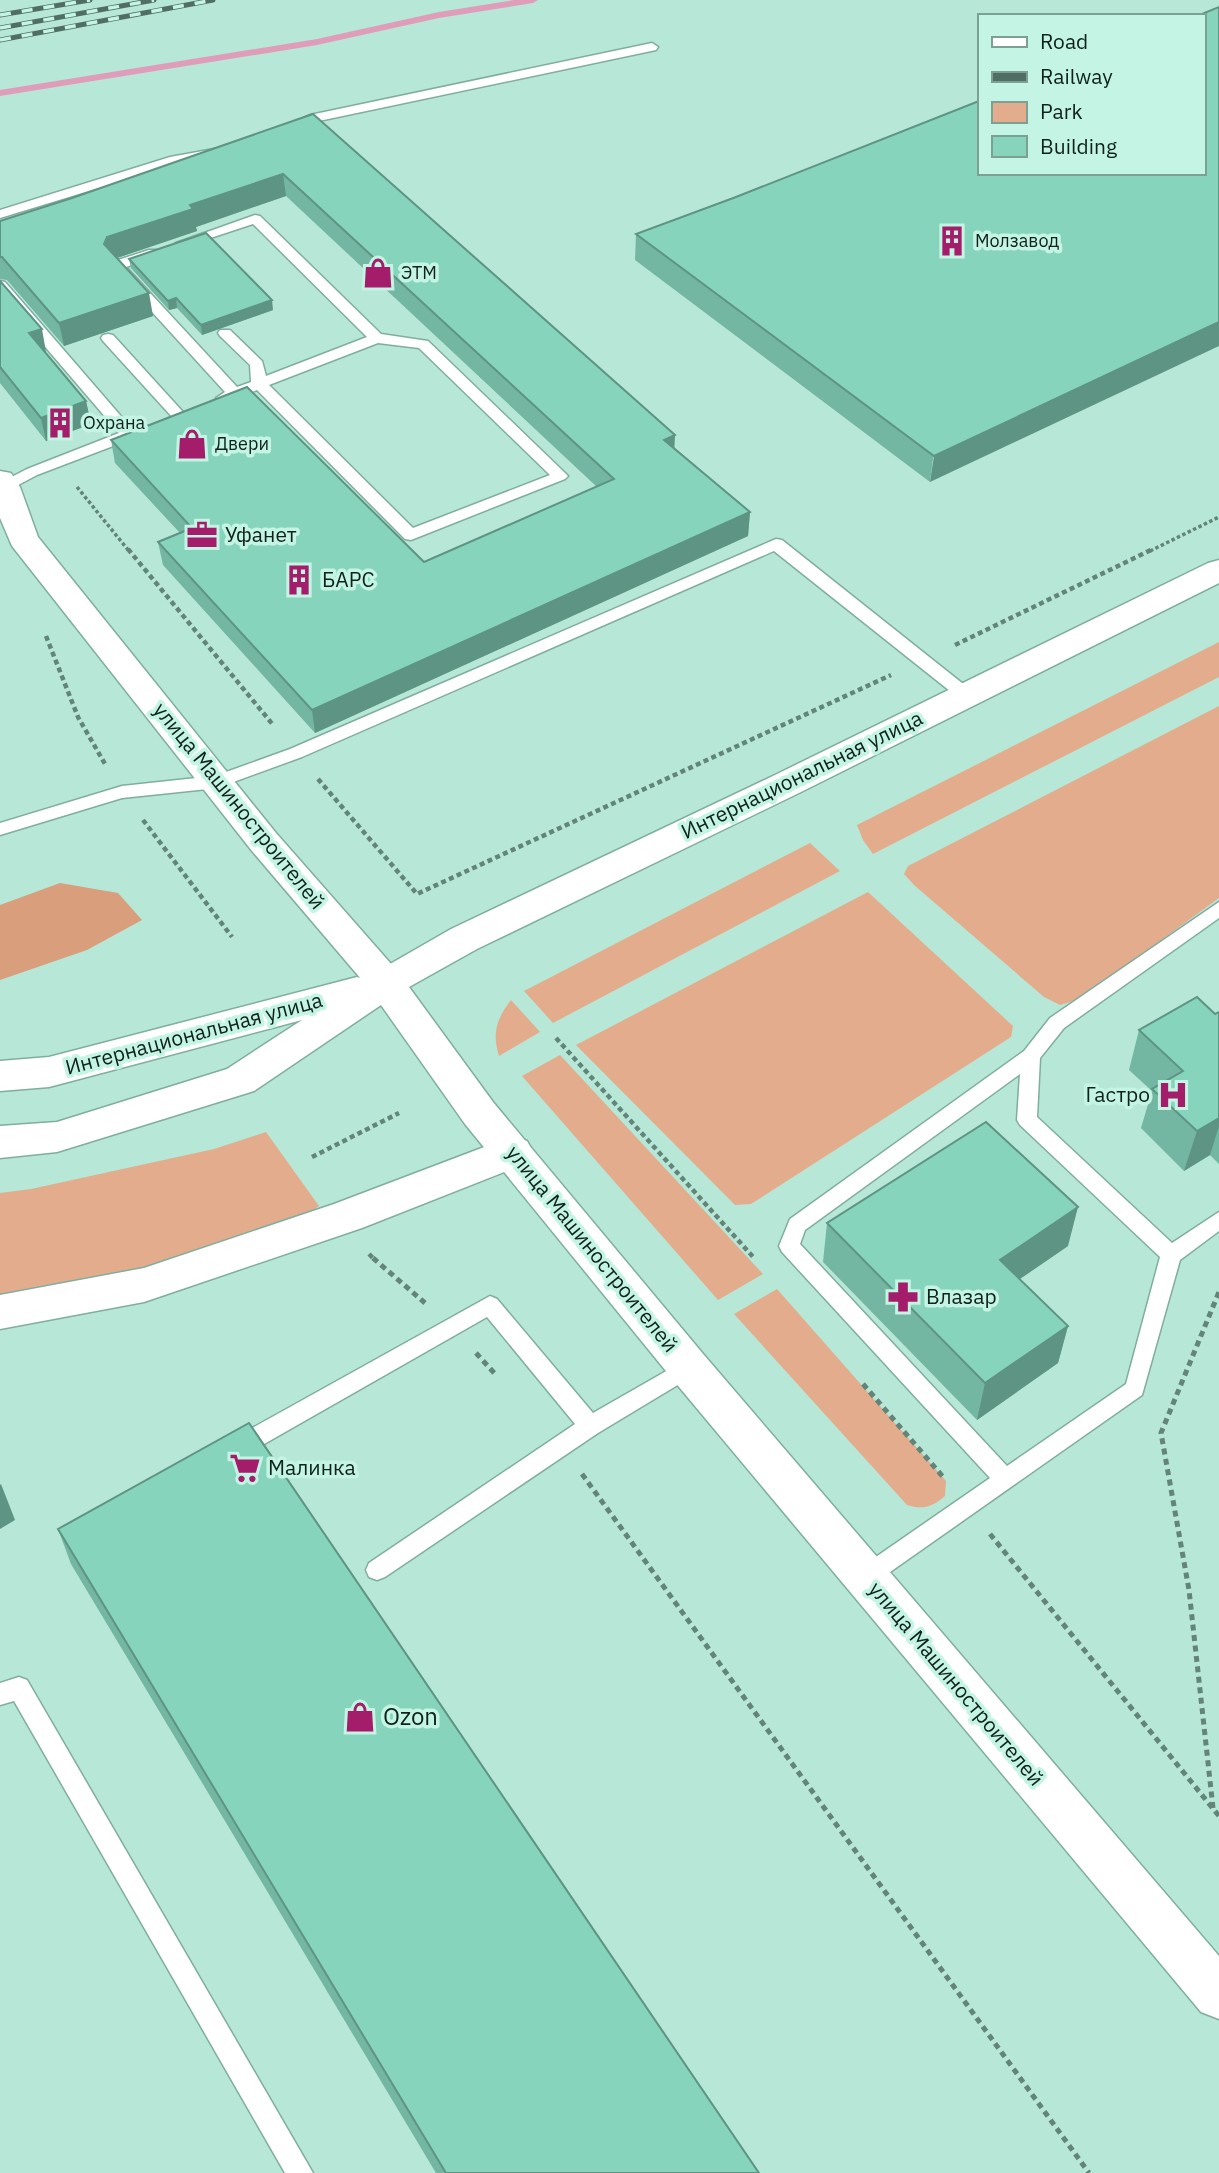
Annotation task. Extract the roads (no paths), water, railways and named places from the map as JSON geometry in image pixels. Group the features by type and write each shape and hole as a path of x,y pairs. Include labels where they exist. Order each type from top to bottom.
{"main road":[{"name":"улица Машиностроителей","path":"3,483 12,531 264,842 386,983 479,1113 689,1368 1219,1994"},
{"name":"Интернациональная улица","path":"0,1142 57,1137 240,1080 386,983 464,939 1219,570"},
{"name":"Интернациональная улица","path":"0,1076 49,1072 386,983"},
{"path":"0,1312 144,1285 348,1216 513,1152"}],"lane":[{"path":"285,130 310,119 652,47"},
{"path":"0,214 175,160 223,152"},
{"path":"234,393 117,265 255,219 377,338"},
{"path":"0,285 129,435"},
{"path":"212,402 234,393 259,384 377,338 423,344 560,476 411,535 259,384 257,365 225,332"},
{"path":"3,483 172,418 108,338"},
{"path":"0,830 122,792 217,782 296,753 776,544 966,695"},
{"path":"1004,1479 789,1246 797,1226 1031,1056 1058,1023 1219,909"},
{"path":"1031,1056 1027,1120 1171,1255"},
{"path":"865,1577 1135,1389 1171,1255 1219,1220"},
{"path":"215,1461 490,1305 590,1426"},
{"path":"376,1570 590,1426 689,1368"},
{"path":"0,1694 19,1688 300,2173"}],"waterway":[{"path":"0,93 317,42 439,15 533,0"}],"railway":[{"path":"0,15 90,0"},
{"path":"0,28 154,0"},
{"path":"0,40 213,0"}],"place":[{"name":"Молзавод","path":"952,241"},
{"name":"ЭТМ","path":"378,273"},
{"name":"Охрана","path":"60,423"},
{"name":"Двери","path":"192,444"},
{"name":"Уфанет","path":"202,535"},
{"name":"БАРС","path":"299,580"},
{"name":"Гастро","path":"1173,1095"},
{"name":"Влазар","path":"903,1297"},
{"name":"Малинка","path":"245,1468"},
{"name":"Ozon","path":"360,1717"}]}
